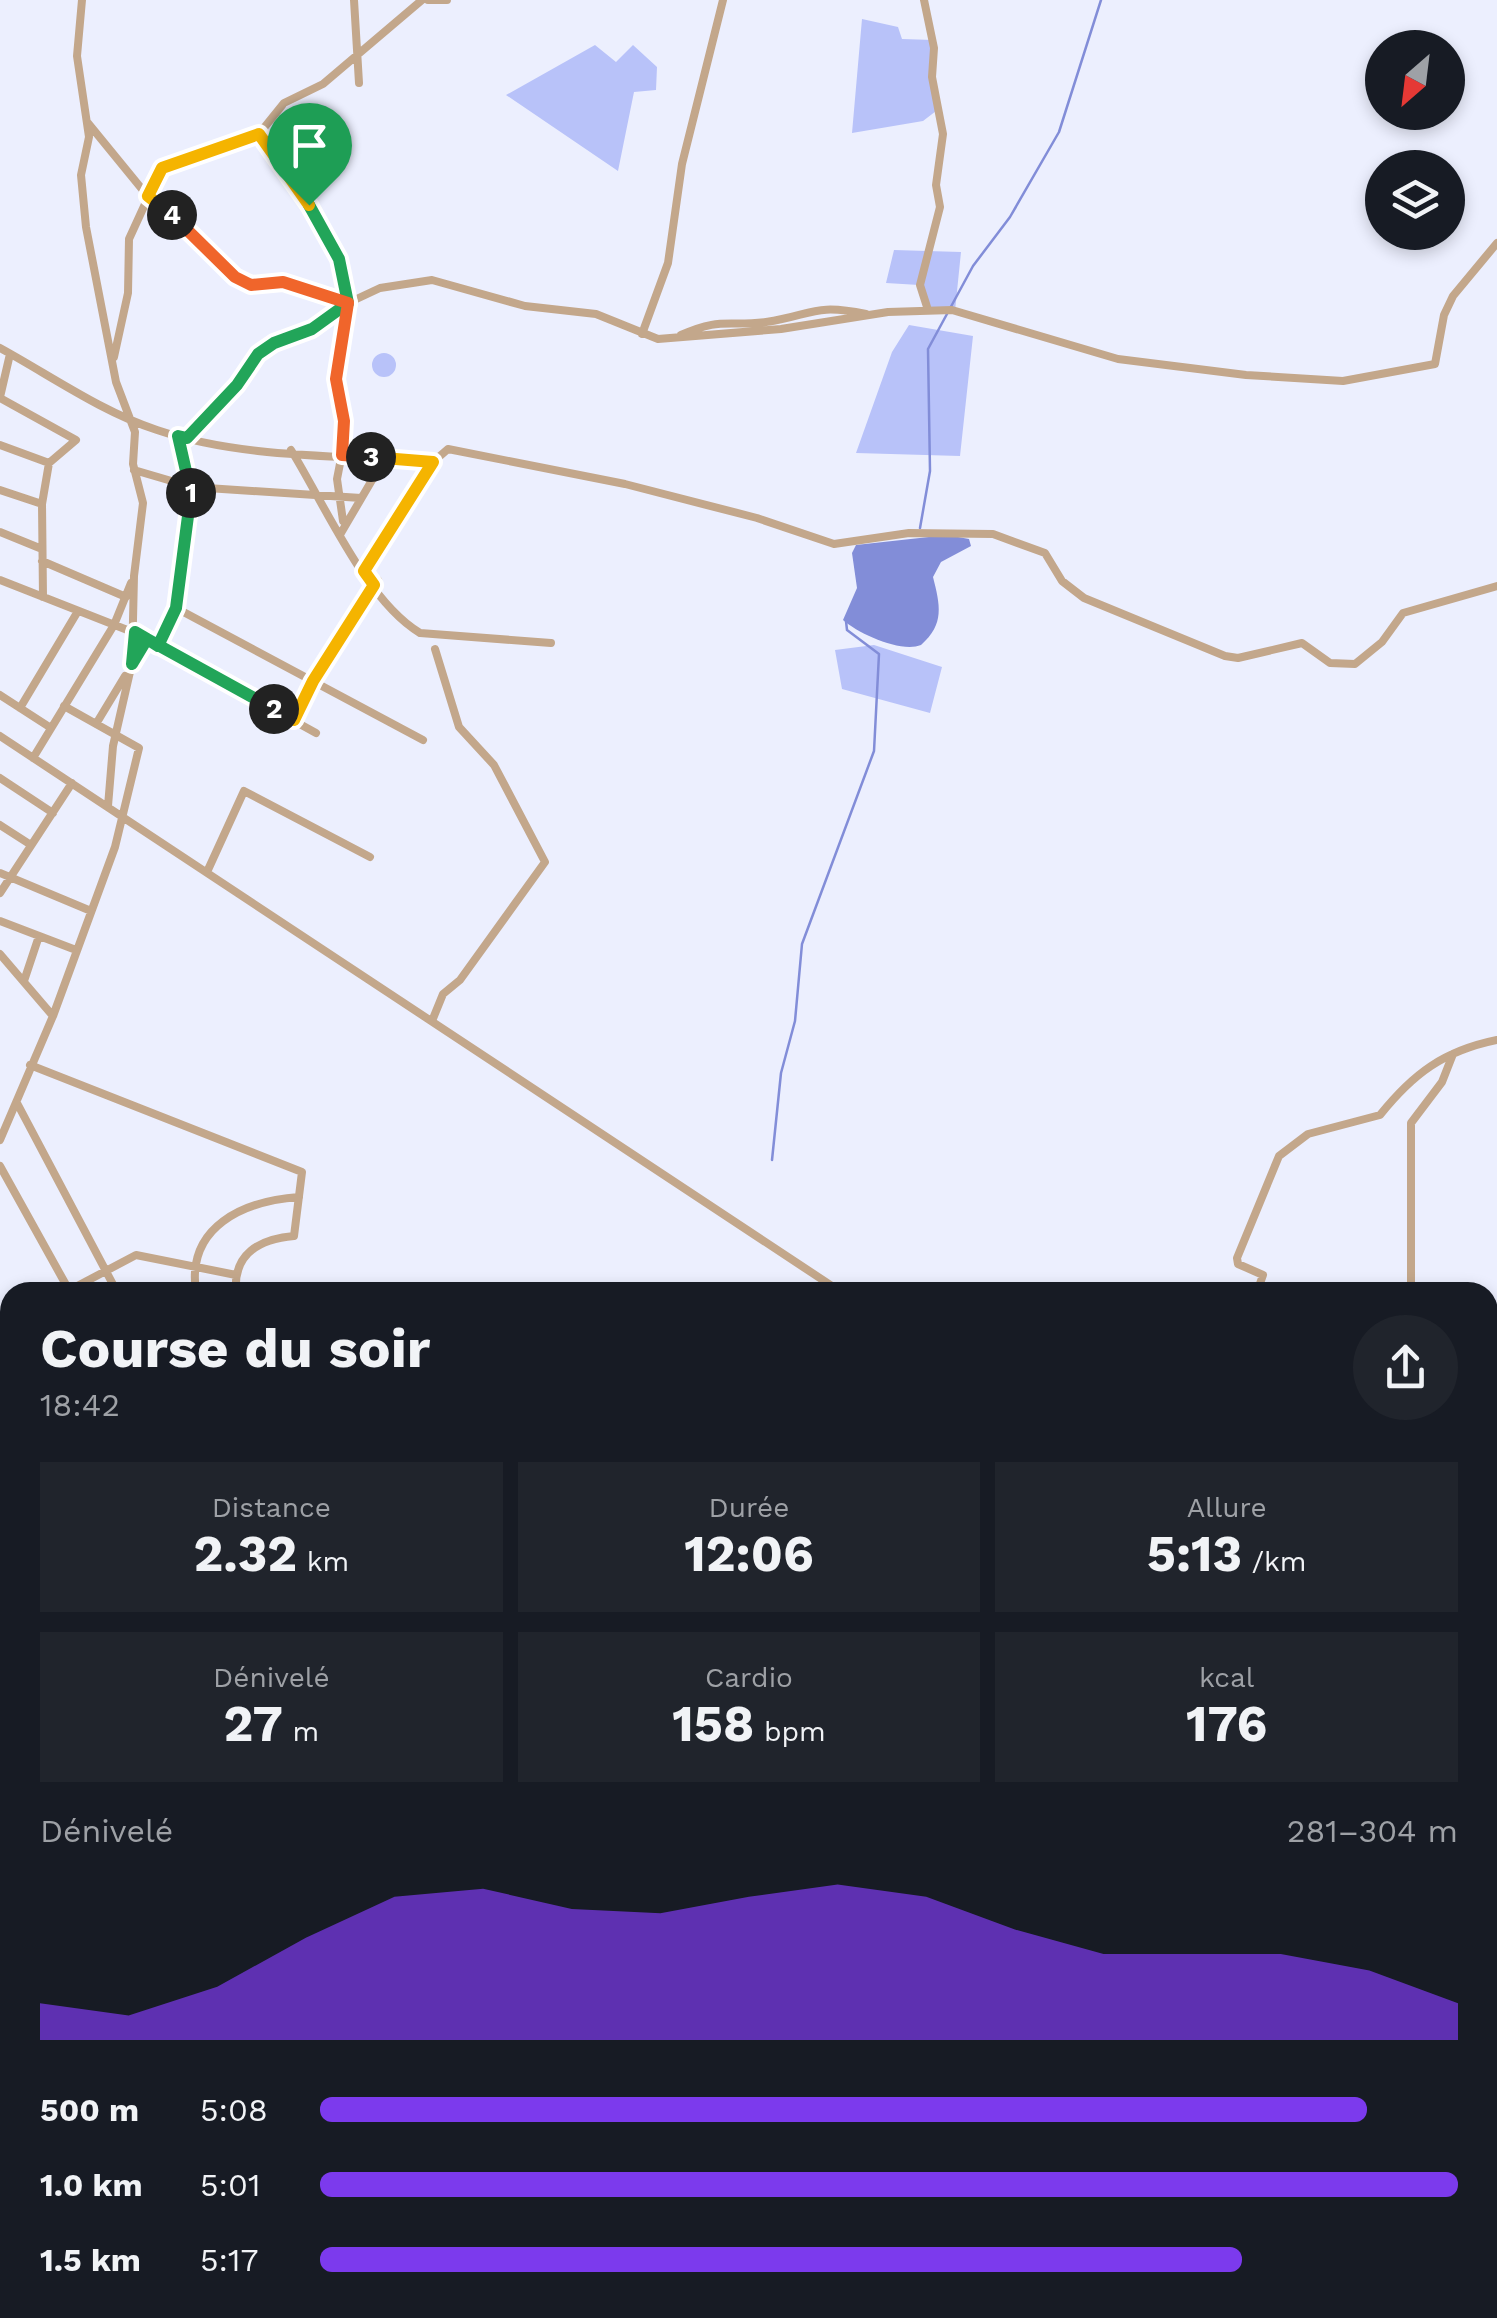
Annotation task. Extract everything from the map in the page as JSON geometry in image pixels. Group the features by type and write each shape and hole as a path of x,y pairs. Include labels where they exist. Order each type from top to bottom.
{"street":[{"path":"82,0 76,56 88,123 81,176 84,203 116,382 132,420 134,470 142,503 134,576 132,664 115,735 108,806"},
{"path":"354,0 359,83"},
{"path":"113,362 126,306 129,239 168,164 259,134 284,103 323,84 357,52 425,0 447,0"},
{"path":"642,334 668,262 682,164 723,0"},
{"path":"924,0 934,48 932,76 943,134 936,185 940,206 920,285 928,310"},
{"path":"88,123 148,196 235,277 251,285 283,282 348,303"},
{"path":"259,134 309,205 339,259 348,303 336,379 344,421 337,474 343,520"},
{"path":"183,437 237,385 258,354 274,343 312,329 348,303 380,288 432,280 525,306 596,314 642,334 674,338 928,310 991,318 1118,358 1343,382 1436,364 1444,315 1453,296 1497,243"},
{"path":"674,338 708,322 762,322 819,307 870,315"},
{"path":"0,348 132,420 183,437 433,462"},
{"path":"10,354 0,397 74,435 73,445 48,463 42,504 43,597"},
{"path":"158,646 176,608 192,487 183,437"},
{"path":"0,445 48,463"},
{"path":"364,571 433,462 448,449 609,480 757,518 834,544 948,531 1009,538 1045,552 1072,592 1230,658 1302,643 1330,663 1355,664 1382,642 1402,613 1497,586"},
{"path":"291,450 364,571 404,622 420,633 552,643"},
{"path":"341,533 385,458"},
{"path":"134,470 192,487 361,498"},
{"path":"0,490 42,504"},
{"path":"0,532 42,549"},
{"path":"42,561 126,597"},
{"path":"33,758 114,624 134,576"},
{"path":"0,580 135,632 316,733"},
{"path":"294,720 313,681 376,583"},
{"path":"176,608 422,740"},
{"path":"20,708 78,610"},
{"path":"96,724 147,639"},
{"path":"432,1020 443,994 460,980 545,862 494,765 459,728 435,649"},
{"path":"0,695 51,728"},
{"path":"0,1140 53,1016 125,817 139,748 64,706"},
{"path":"0,736 826,1282"},
{"path":"0,778 52,812"},
{"path":"0,892 72,783"},
{"path":"207,872 244,791 370,857"},
{"path":"0,825 32,845"},
{"path":"0,872 91,911"},
{"path":"0,920 76,950"},
{"path":"24,981 39,936"},
{"path":"0,954 53,1016"},
{"path":"1261,1282 1263,1276 1238,1264 1237,1258 1276,1159 1308,1134 1380,1115 1399,1088 1453,1053 1497,1040"},
{"path":"1411,1282 1411,1123 1442,1082 1453,1053"},
{"path":"30,1065 302,1172 294,1236 254,1248 244,1256 236,1282"},
{"path":"17,1103 111,1282"},
{"path":"0,1166 63,1282"},
{"path":"196,1282 197,1264 210,1232 236,1210 266,1200 299,1197"},
{"path":"87,1282 136,1255 197,1264 236,1275"}],"shaded area":[{"path":"862,19 898,27 902,39 933,40 932,77 940,108 923,121 852,133"},
{"path":"595,45 616,62 633,45 657,67 656,90 634,92 618,171 506,95"},
{"path":"894,250 961,252 955,311 928,310 919,285 886,283"},
{"path":"909,325 973,336 960,456 856,453 892,352"},
{"path":"384,353 396,365 384,377 372,365"},
{"path":"947,535 969,539 971,546 941,562 933,577 939,614 934,629 921,645 880,641 843,620 857,588 852,553 856,545"},
{"path":"874,645 942,667 930,713 842,689 835,650"}],"waterway":[{"path":"920,528 930,471 928,349 973,266 1010,217 1059,132 1101,0"},
{"path":"772,1160 781,1073 795,1021 802,944 874,751 879,654 847,630 846,621"}],"route":[{"path":"309,205 259,134 168,164 148,196 235,277 251,285 283,282 348,303 336,379 344,421 342,455 433,462 364,571 374,585 313,681 294,720 147,639 135,632 132,664 147,639 158,646 176,608 192,487 178,436 187,438 237,385 258,354 274,343 312,329 348,303 339,259 309,205"}]}
